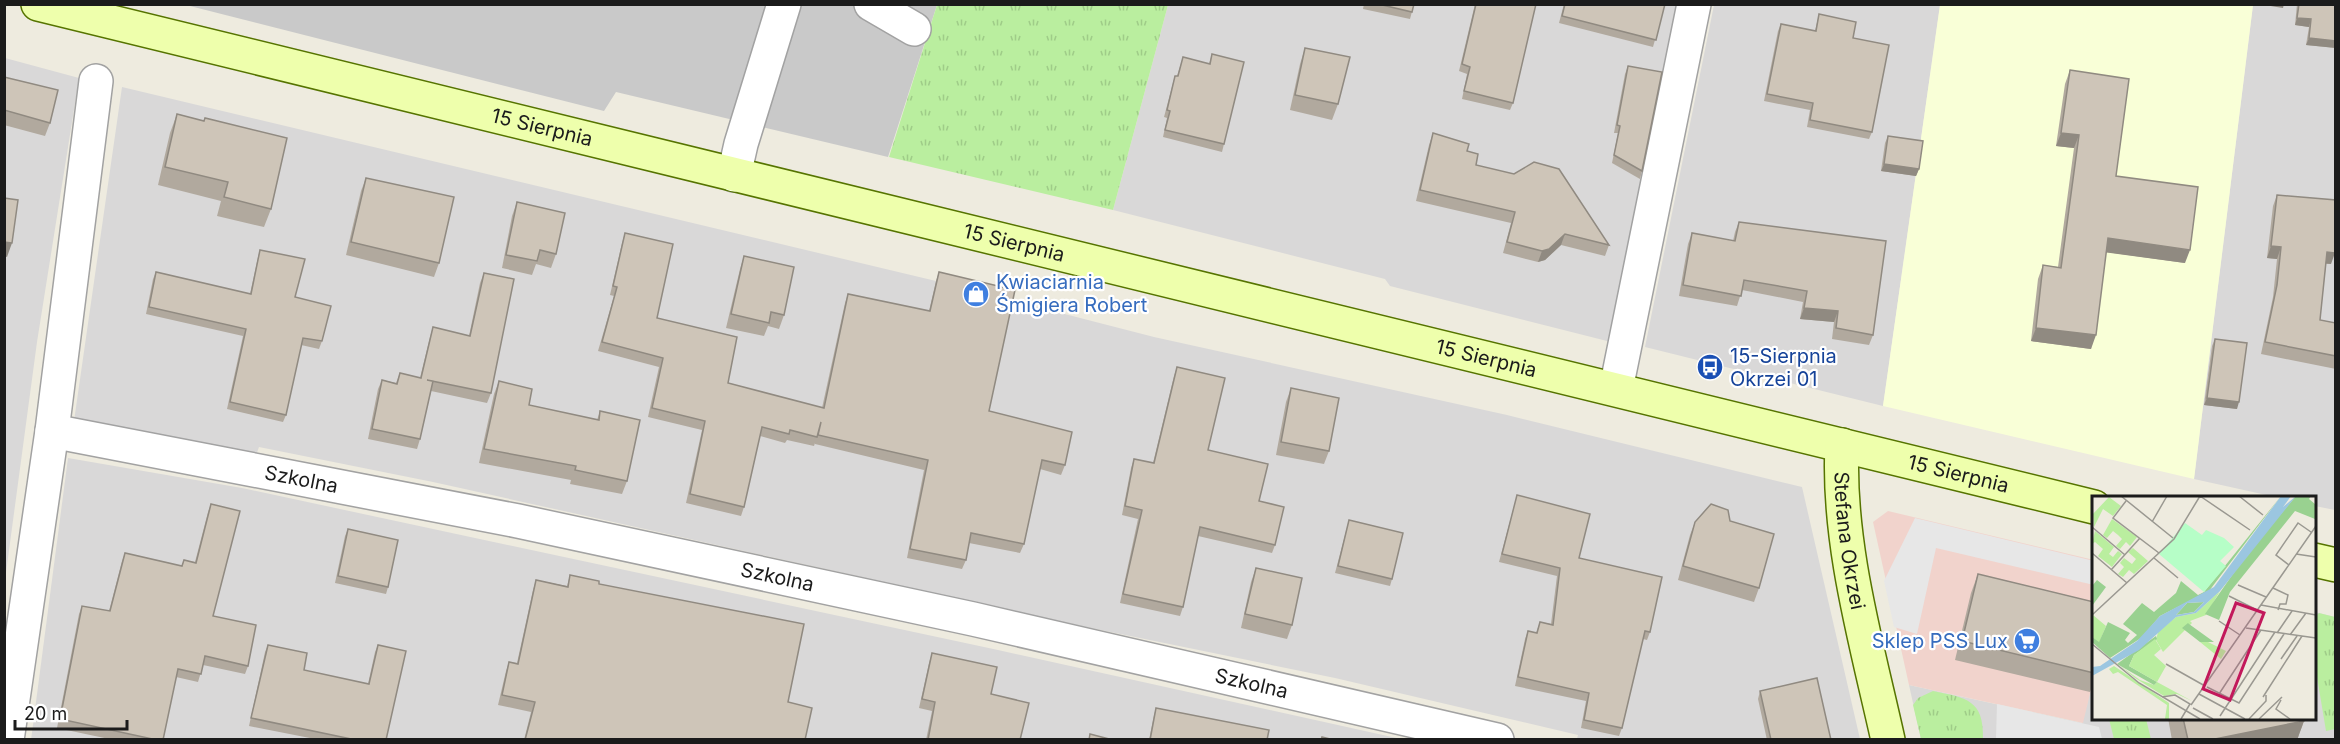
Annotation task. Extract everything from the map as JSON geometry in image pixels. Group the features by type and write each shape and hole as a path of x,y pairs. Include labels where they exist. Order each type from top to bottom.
{"street":[{"name":"15 Sierpnia","path":"38,4 94,12 734,175 2092,507"},
{"path":"734,175 741,144 784,4"},
{"path":"871,4 915,29"},
{"path":"1616,389 1694,4"},
{"path":"7,740 52,431 96,81"},
{"name":"Szkolna","path":"52,431 542,526 973,619 1497,740"},
{"name":"Stefana Okrzei","path":"1842,445 1841,466 1846,542 1888,740"},
{"path":"2316,560 2336,565"}],"shaded area":[{"path":"186,5 937,5 888,157 616,92 604,111"},
{"path":"1168,5 1678,5 1611,342 1390,286 1385,279 1113,210"},
{"path":"1714,5 1940,5 1883,406 1645,347"},
{"path":"1940,5 2253,5 2194,479 1883,406"},
{"path":"2253,5 2335,5 2335,510 2316,506 2316,496 2271,496 2194,479"},
{"path":"5,58 79,78 37,342 5,580"},
{"path":"122,87 936,281 1154,337 1507,415 1802,487 1860,739 1577,739 1578,735 1335,678 1091,628 433,482 259,447 255,458 74,421"},
{"path":"68,458 242,488 1401,739 31,740"},
{"path":"1888,511 2092,560 2092,685 2083,723 1909,685 1873,522"},
{"path":"1915,518 2092,561 2092,585 1936,548 1917,634 1894,627 1884,581"},
{"path":"2316,612 2335,617 2335,739 1921,739 1909,685 2082,723 2092,685 2092,720 2316,720"},
{"path":"1997,704 2099,727 2102,739 1996,739"}],"green space":[{"path":"937,5 1168,5 1113,210 889,157"},
{"path":"2319,613 2335,617 2335,729 2326,731 2316,671 2316,616"},
{"path":"1933,691 1955,696 1971,703 1980,716 1983,739 1921,739 1913,705 1918,698"},
{"path":"2109,720 2146,720 2151,739 2114,739"}],"building":[{"path":"1378,4 1414,4 1412,12"},
{"path":"1476,4 1536,4 1513,103 1464,91 1470,67 1462,64"},
{"path":"1565,4 1665,4 1656,40 1562,16"},
{"path":"2299,4 2336,4 2336,41 2309,38 2311,19 2297,18"},
{"path":"1819,14 1856,22 1853,38 1889,45 1872,132 1810,120 1813,103 1767,94 1781,24 1816,31"},
{"path":"1305,48 1350,57 1338,104 1295,95"},
{"path":"1212,54 1244,62 1224,144 1165,130 1175,76 1178,76 1183,57 1210,64"},
{"path":"1628,66 1662,72 1642,171 1614,155"},
{"path":"2070,70 2129,79 2116,176 2198,187 2190,250 2108,238 2096,335 2036,328 2043,265 2061,268 2079,135 2061,133"},
{"path":"4,77 58,90 50,123 4,110"},
{"path":"177,114 204,121 205,118 287,138 271,209 224,197 228,182 165,167"},
{"path":"1433,133 1469,144 1467,151 1478,154 1476,165 1514,174 1534,162 1559,169 1609,245 1565,234 1549,249 1542,251 1507,242 1515,212 1420,190"},
{"path":"1888,136 1923,141 1919,169 1884,164"},
{"path":"366,178 454,197 439,263 351,242"},
{"path":"2277,195 2336,200 2335,253 2327,252 2320,320 2336,323 2336,356 2265,342 2277,285 2281,247 2271,246"},
{"path":"4,198 18,200 12,243 4,242"},
{"path":"517,202 565,213 556,254 540,250 537,261 506,255"},
{"path":"1739,222 1886,241 1873,335 1836,328 1838,311 1804,308 1807,291 1744,280 1741,296 1683,285 1692,233 1735,241"},
{"path":"625,233 673,244 657,318 737,337 728,383 824,408 848,294 930,311 939,272 1015,290 989,411 1072,432 1065,465 1042,460 1024,544 971,533 966,560 910,549 928,460 818,435 821,422 817,437 790,430 789,434 762,427 744,507 690,494 705,421 652,408 663,358 602,342 617,287 613,286"},
{"path":"260,250 305,259 295,297 331,306 322,341 303,338 286,415 230,402 246,329 149,307 156,272 251,294"},
{"path":"744,256 794,267 784,315 771,312 769,323 731,314"},
{"path":"484,273 514,279 491,393 433,381 420,439 372,429 382,380 397,384 400,373 421,378 433,327 470,336"},
{"path":"2215,339 2247,343 2239,402 2207,398"},
{"path":"1177,367 1225,378 1208,450 1268,464 1259,501 1284,507 1275,545 1200,527 1183,607 1123,594 1142,510 1125,506 1134,459 1154,463"},
{"path":"499,381 532,389 529,405 599,420 600,411 640,420 627,481 575,470 576,466 484,449"},
{"path":"1291,388 1339,398 1329,451 1281,442"},
{"path":"1517,495 1590,514 1579,558 1662,577 1650,632 1645,631 1622,728 1584,720 1589,693 1518,677 1528,631 1537,633 1540,622 1553,625 1560,568 1502,554"},
{"path":"211,504 240,511 213,616 256,625 248,666 205,656 201,674 178,669 163,740 60,719 82,606 110,611 125,553 182,566 184,560 196,563"},
{"path":"1711,504 1728,510 1730,521 1774,534 1759,588 1683,566 1695,522"},
{"path":"1349,520 1403,533 1392,579 1338,566"},
{"path":"348,529 398,540 388,587 338,576"},
{"path":"1256,568 1302,578 1292,625 1245,614"},
{"name":"Sklep PSS Lux","path":"1978,574 2092,602 2092,673 1962,641"},
{"path":"570,575 599,581 599,584 804,624 788,702 812,708 805,740 525,740 535,702 502,695 509,662 518,664 536,580 568,587"},
{"path":"268,645 307,653 304,670 369,684 378,645 406,651 386,740 356,740 251,718"},
{"path":"932,653 997,667 991,694 1029,703 1020,740 928,740 935,702 922,699"},
{"path":"1817,678 1831,740 1771,740 1760,691"},
{"path":"1156,708 1269,730 1267,740 1150,740"},
{"path":"2183,720 2304,720 2210,740 2188,740"},
{"path":"1090,734 1113,740 1089,740"}],"place":[{"name":"Kwiaciarnia Śmigiera Robert","path":"976,294"},
{"name":"15-Sierpnia Okrzei 01","path":"1710,367"},
{"name":"Sklep PSS Lux","path":"2027,641"}]}
